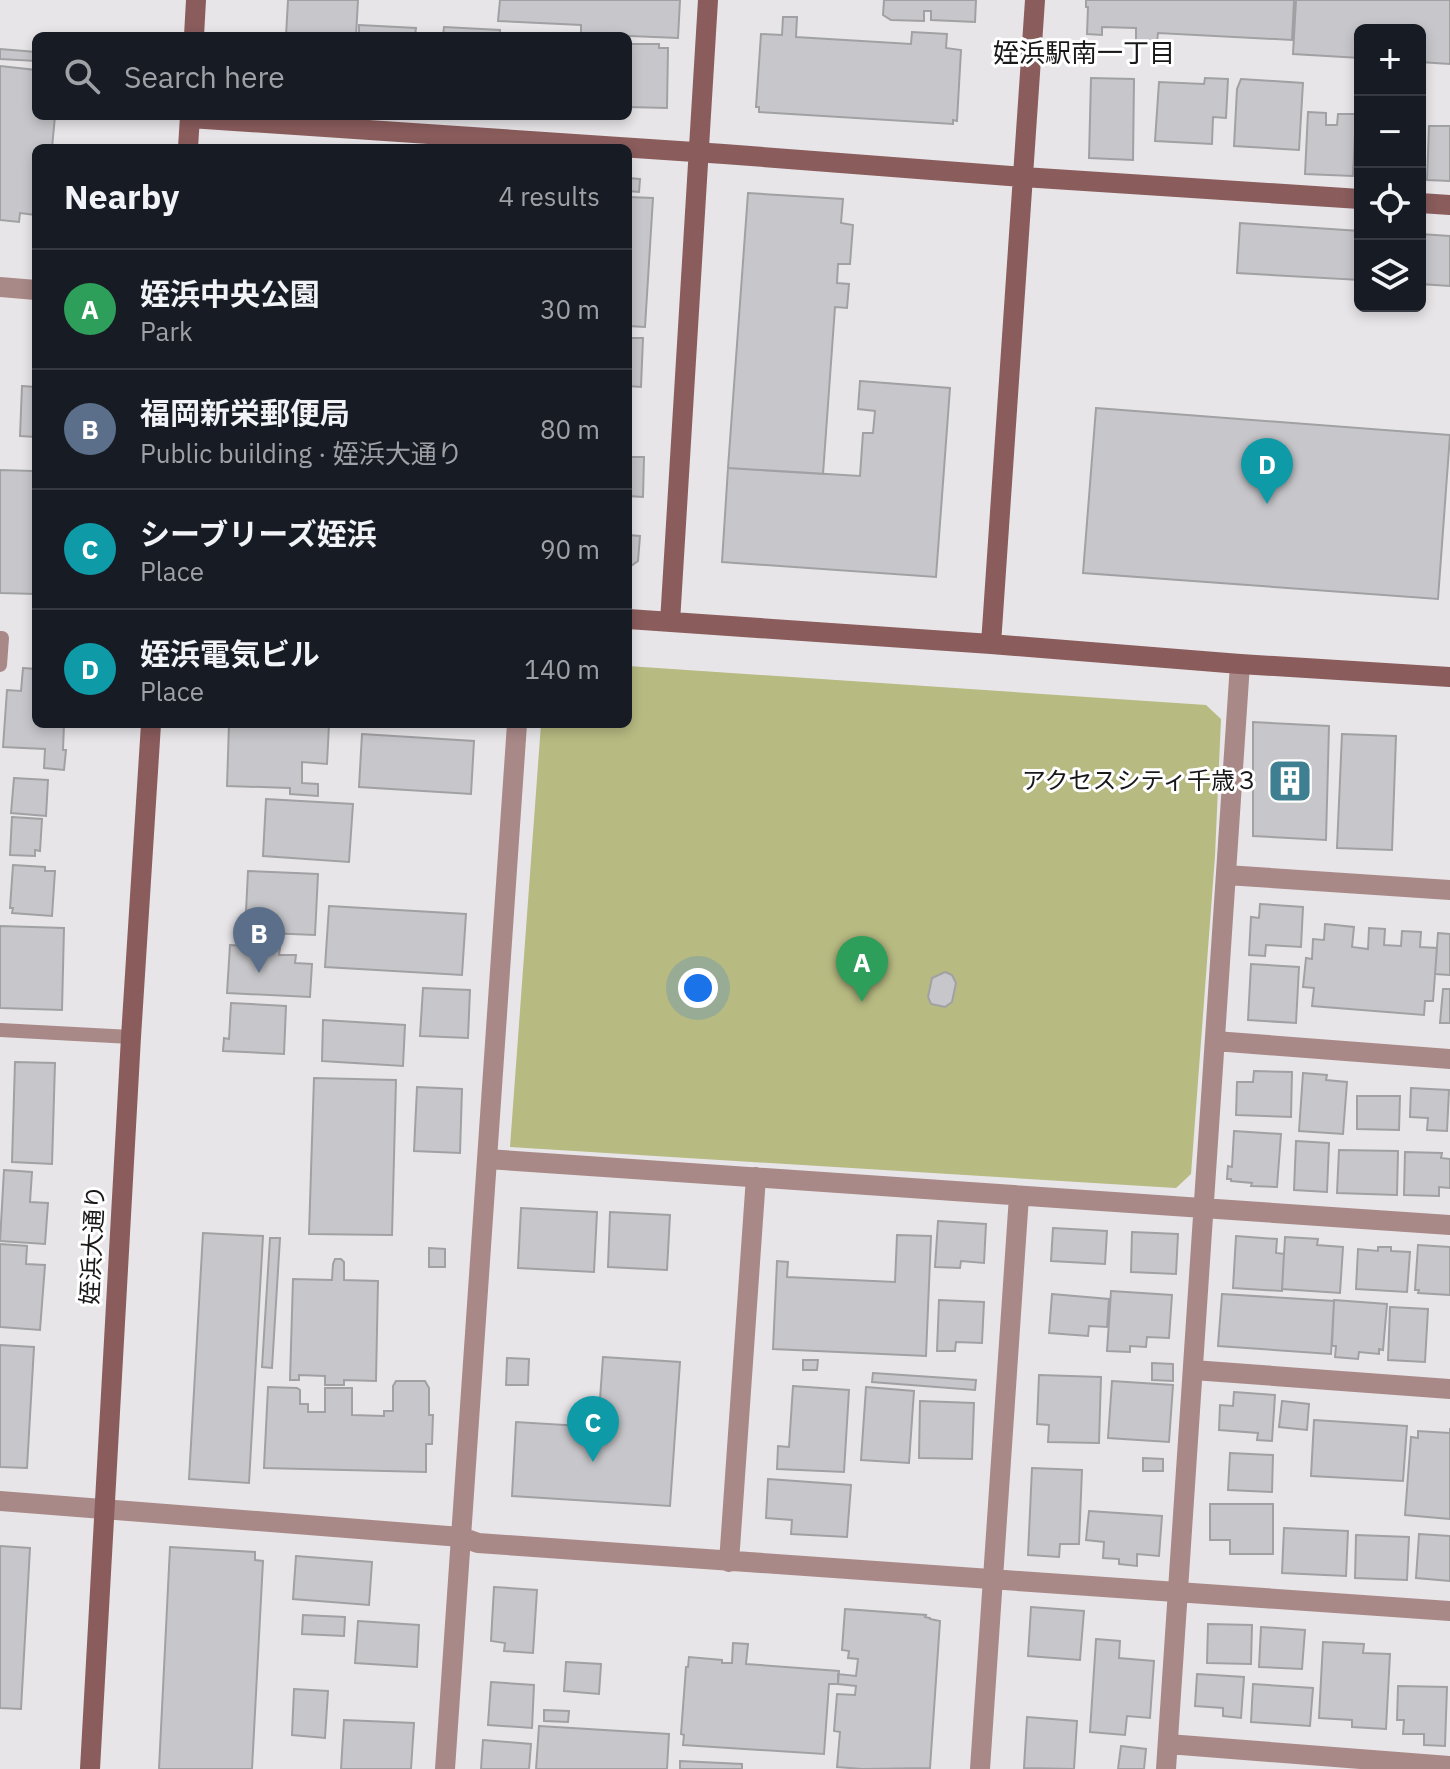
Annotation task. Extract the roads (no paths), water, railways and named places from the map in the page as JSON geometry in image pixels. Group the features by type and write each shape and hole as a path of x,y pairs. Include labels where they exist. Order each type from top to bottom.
{"street":[{"path":"194,32 196,0"},
{"path":"670,622 708,0"},
{"path":"991,644 1035,0"},
{"path":"188,144 190,120"},
{"path":"234,120 582,144"},
{"path":"632,147 1354,199"},
{"path":"1426,203 1450,205"},
{"path":"0,287 32,290"},
{"path":"632,619 1450,677"},
{"path":"1166,1769 1240,664"},
{"name":"姪浜大通り","path":"90,1769 151,728"},
{"path":"445,1769 517,728"},
{"path":"1226,875 1450,890"},
{"path":"1215,1041 1450,1059"},
{"path":"487,1159 1450,1225"},
{"path":"729,1562 756,1177"},
{"path":"980,1769 1019,1196"},
{"path":"1193,1370 1450,1389"},
{"path":"0,1501 461,1537 478,1543 1450,1611"},
{"path":"1168,1744 1450,1766"}],"lane":[{"path":"0,638 0,665"},
{"path":"0,1030 131,1037"}],"place":[{"name":"姪浜電気ビル","path":"1267,504"},
{"name":"アクセスシティ千歳３","path":"1290,781"},
{"name":"福岡新栄郵便局","path":"259,973"},
{"name":"姪浜中央公園","path":"862,1002"},
{"name":"シーブリーズ姪浜","path":"593,1462"}],"district":[{"name":"姪浜駅南一丁目","path":"1084,53"}]}
